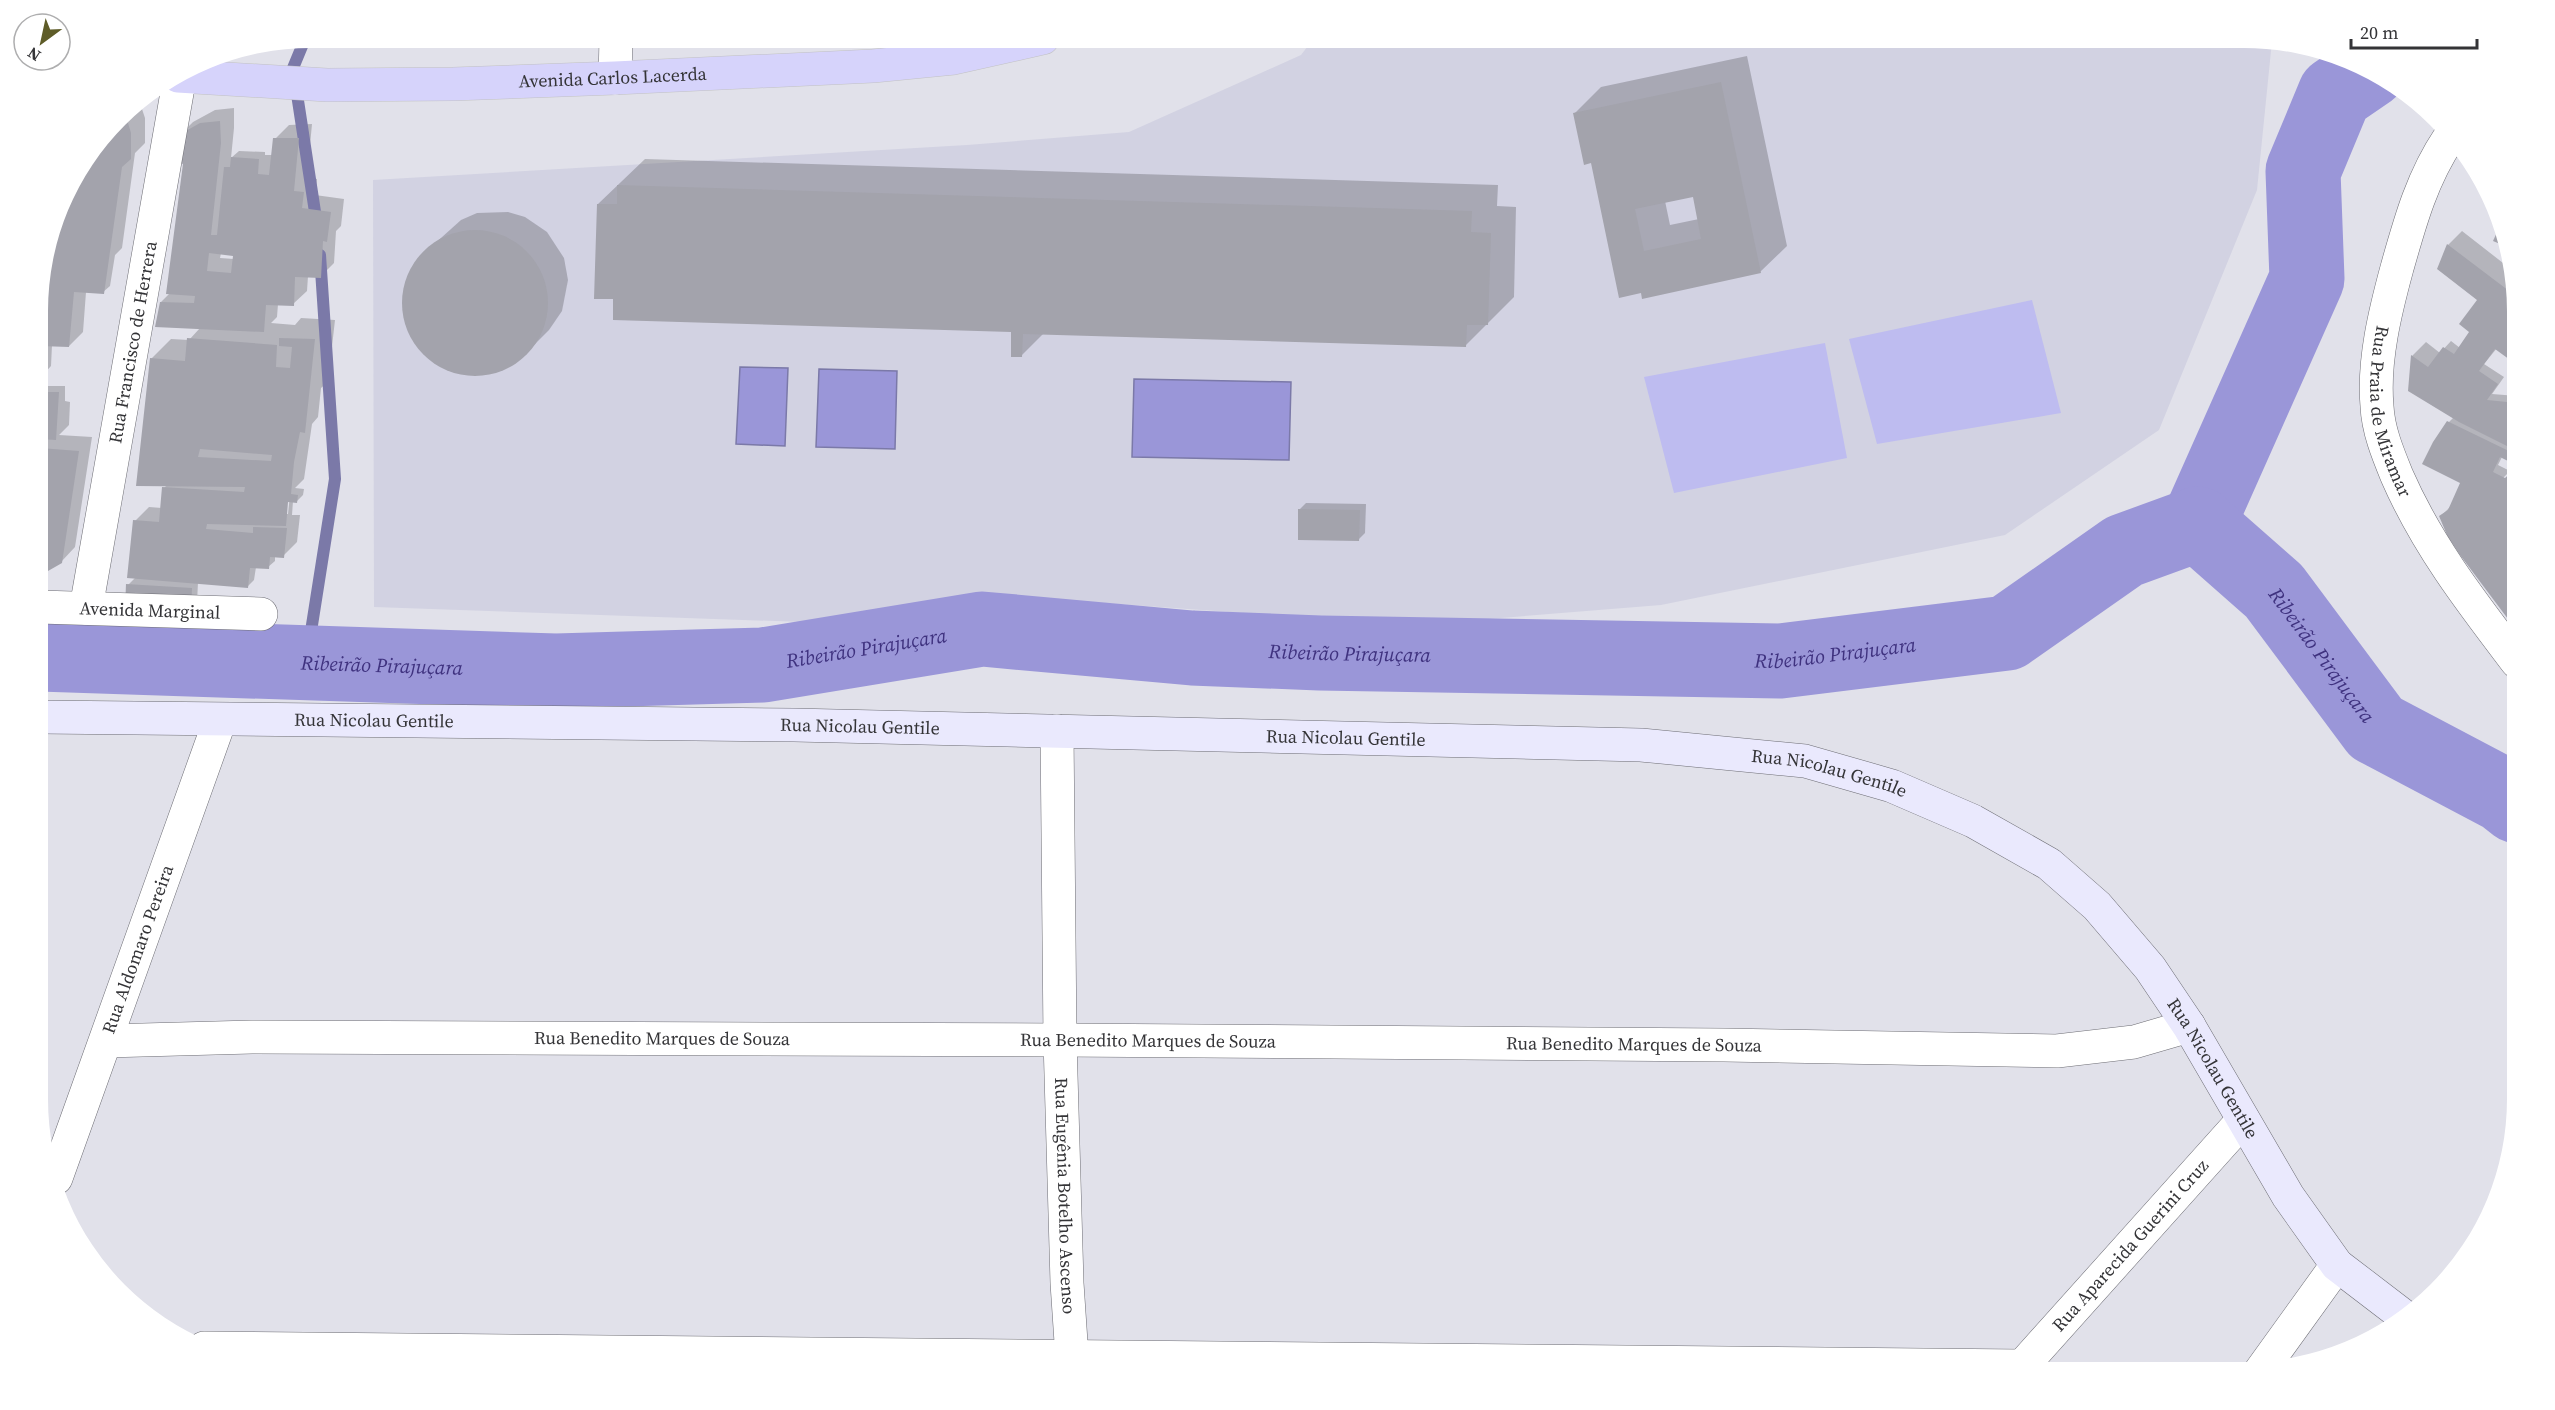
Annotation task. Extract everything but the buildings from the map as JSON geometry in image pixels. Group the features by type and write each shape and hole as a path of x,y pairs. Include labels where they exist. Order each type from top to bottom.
{"main road":[{"name":"Avenida Carlos Lacerda","path":"192,77 327,85 453,84 873,66 954,58 998,48"}],"street":[{"path":"615,78 616,48"},
{"name":"Rua Francisco de Herrera","path":"86,608 178,84"},
{"name":"Rua Praia de Miramar","path":"2446,143 2433,161 2413,212 2391,291 2377,367 2377,408 2386,449 2413,513 2469,601 2507,649"},
{"name":"Avenida Marginal","path":"48,607 261,614"},
{"name":"Rua Nicolau Gentile","path":"48,717 806,726 1641,745 1804,761 1892,786 1973,821 2049,864 2097,906 2150,968 2189,1026 2288,1196 2337,1265 2398,1312"},
{"name":"Rua Aldomaro Pereira","path":"58,1172 220,720"},
{"name":"Rua Eugênia Botelho Ascenso","path":"1057,731 1060,1040 1067,1283 1073,1362"},
{"name":"Rua Benedito Marques de Souza","path":"105,1041 241,1037 1060,1040 1724,1045 2057,1051 2134,1042 2189,1026"},
{"name":"Rua Aparecida Guerini Cruz","path":"2025,1362 2243,1120"},
{"path":"2268,1361 2337,1265"},
{"path":"228,1348 920,1362"}],"shaded area":[{"path":"1306,48 2271,50 2257,190 2159,430 2005,535 1661,605 1413,625 979,594 831,623 374,607 373,180 967,145 1129,132 1301,55"},
{"path":"2032,300 2061,413 1877,444 1849,339"},
{"path":"1825,343 1847,458 1674,493 1644,377"},
{"path":"740,367 788,368 785,446 736,444"},
{"path":"819,369 897,371 895,449 816,447"},
{"path":"1134,379 1291,382 1289,460 1132,457"}],"waterway":[{"path":"301,49 293,68 317,225"},
{"path":"2198,524 2307,279 2303,171 2335,94 2362,76"},
{"path":"306,663 335,479 320,255"},
{"name":"Ribeirão Pirajuçara","path":"48,654 556,671 763,665 982,629 1192,648 1320,653 1780,661 2007,633 2124,551 2198,524 2274,591 2376,728 2507,798"}]}
